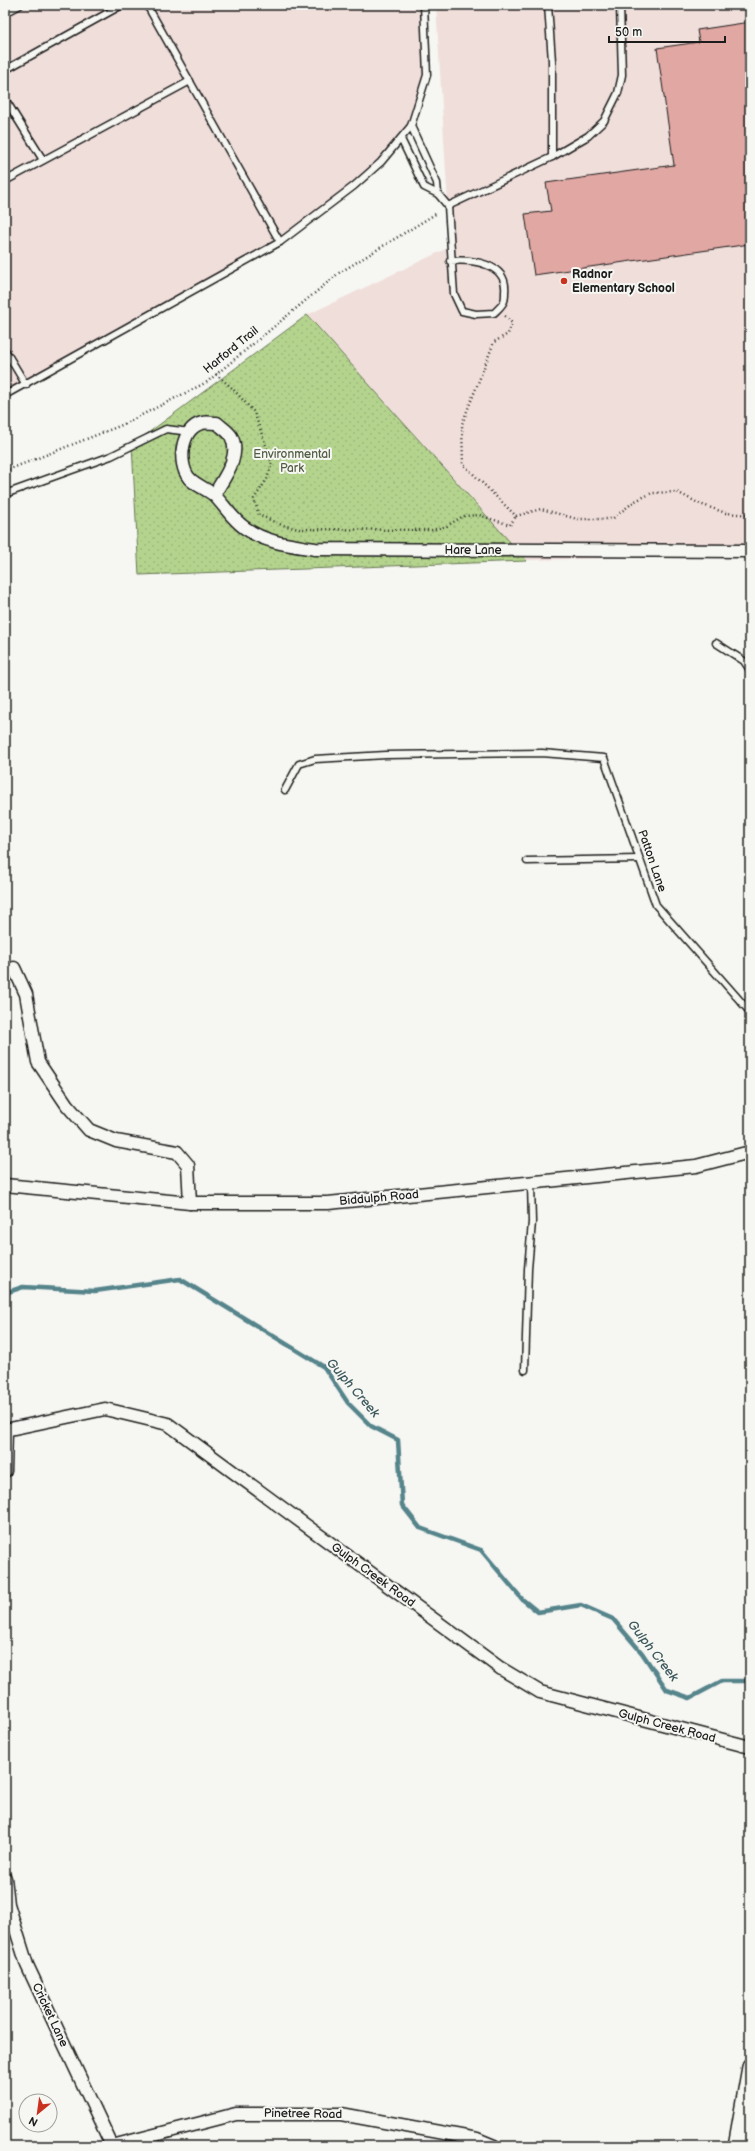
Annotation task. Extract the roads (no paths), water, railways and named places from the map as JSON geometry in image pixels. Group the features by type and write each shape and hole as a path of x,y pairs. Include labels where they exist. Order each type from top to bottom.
{"street":[{"path":"190,432 200,423 217,423 231,436 234,451 230,467 214,495"},
{"name":"Hare Lane","path":"190,432 181,448 182,463 189,478 214,495 228,513 246,528 275,543 315,549 750,551"},
{"path":"14,968 26,994 38,1062 67,1105 89,1130 116,1141 177,1152 188,1165 190,1203"},
{"name":"Biddulph Road","path":"5,1185 190,1203 328,1203 531,1184 696,1166 750,1152"},
{"name":"Gulph Creek Road","path":"6,1430 105,1409 168,1424 500,1668 540,1692 750,1747"},
{"path":"5,1471 6,1430"},
{"name":"Cricket Lane","path":"5,1878 8,1904 27,1965 112,2146"},
{"path":"736,2146 750,2067"},
{"name":"Pinetree Road","path":"112,2146 236,2114 341,2114 477,2139 494,2146"}],"lane":[{"path":"5,13 20,5"},
{"path":"5,70 122,5"},
{"path":"147,5 280,242"},
{"path":"5,395 26,385 280,242 354,186 381,162 411,126 427,75 424,5"},
{"path":"548,5 552,61 552,157"},
{"path":"448,206 552,157 592,133 604,121 612,108 622,75 620,5"},
{"path":"5,181 190,81"},
{"path":"5,99 43,160"},
{"path":"411,126 437,183 438,194"},
{"path":"401,139 424,187 438,194 448,206 450,261 454,294 462,311 476,314 494,313 504,301 506,286 499,272 486,264 477,261 450,261"},
{"path":"5,350 26,385"},
{"path":"5,494 111,456 166,429 190,432"},
{"path":"716,643 744,661 750,670"},
{"name":"Patton Lane","path":"285,790 299,764 316,759 386,755 542,753 604,758 656,905 750,1012"},
{"path":"527,861 639,859"},
{"path":"525,1370 528,1269 532,1222 531,1184"}],"waterway":[{"name":"Gulph Creek","path":"5,1293 23,1287 95,1291 180,1279 324,1367 348,1403 371,1426 398,1440 402,1505 420,1528 481,1550 522,1599 538,1612 581,1605 613,1619 642,1653 667,1690 690,1698 722,1681 750,1681"}],"place":[{"name":"Radnor Elementary School","path":"564,281"}],"park label":[{"name":"Environmental Park","path":"292,461"}]}
